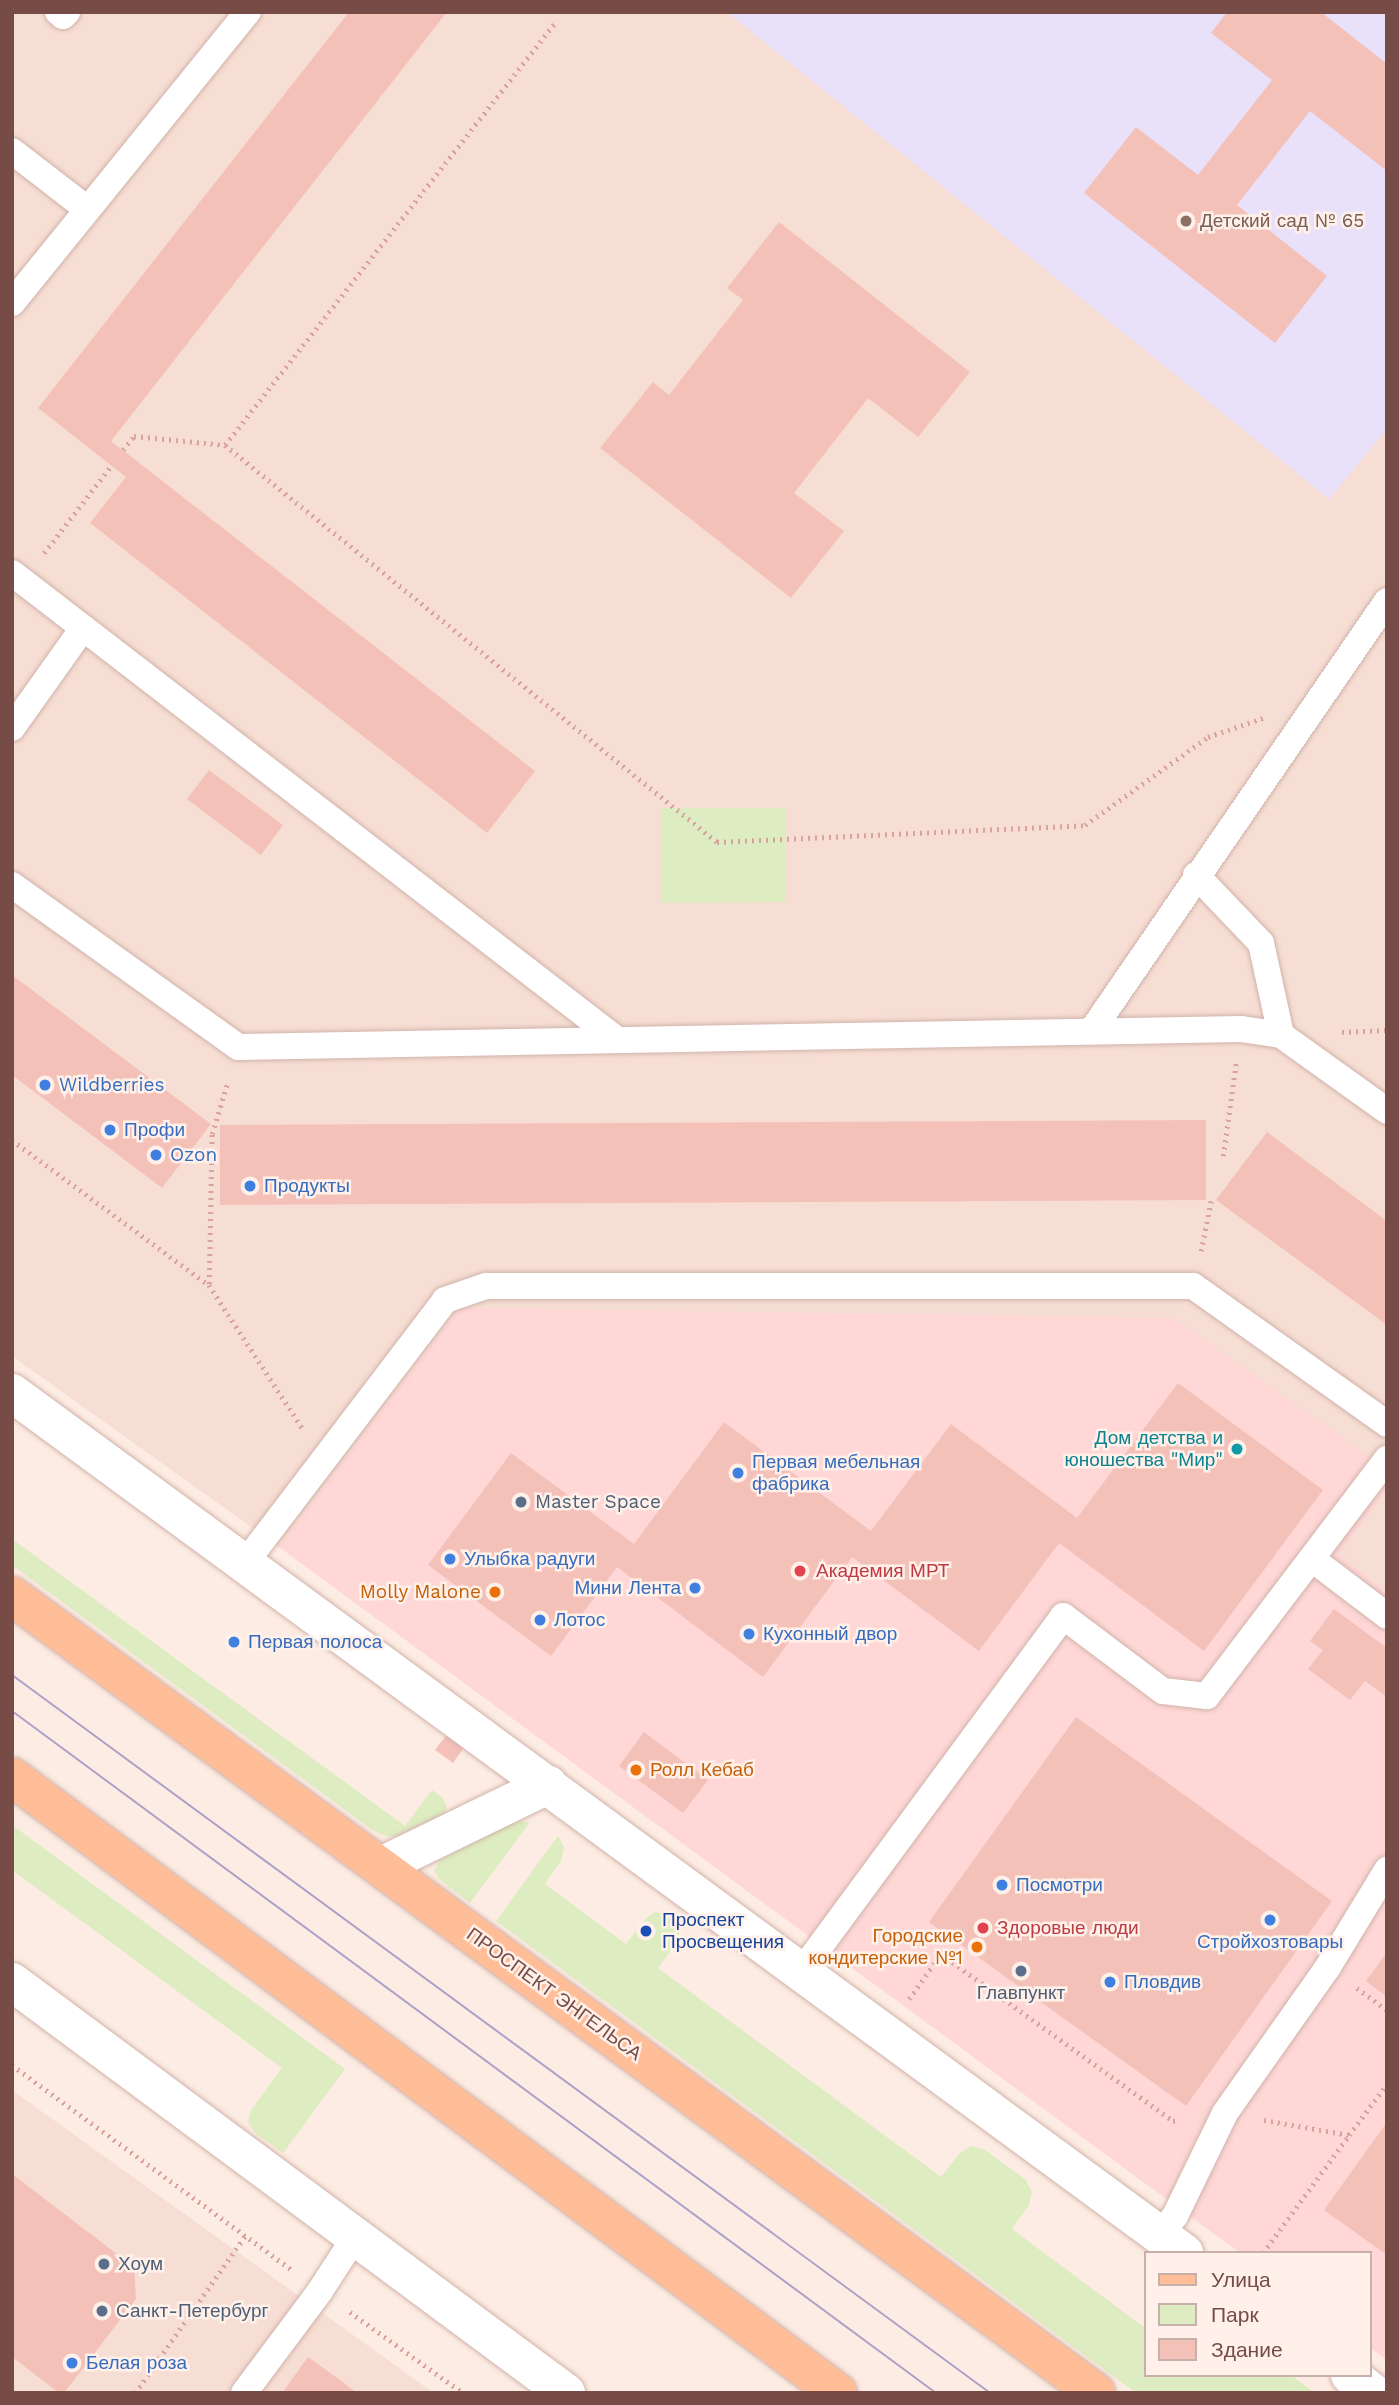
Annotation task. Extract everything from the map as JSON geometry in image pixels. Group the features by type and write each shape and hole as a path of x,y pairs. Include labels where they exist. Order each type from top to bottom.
{"main road":[{"name":"ПРОСПЕКТ ЭНГЕЛЬСА","path":"12,1596 1096,2393"},
{"path":"12,1777 838,2393"}],"street":[{"path":"12,1393 1172,2244"},
{"path":"381,1866 548,1785"},
{"path":"12,1982 566,2393"},
{"path":"1353,2377 1373,2393"}],"lane":[{"path":"58,12 63,16 67,12"},
{"path":"12,303 248,12"},
{"path":"12,151 87,209"},
{"path":"17,577 615,1038"},
{"path":"1093,1030 1196,875 1387,601"},
{"path":"12,728 83,628"},
{"path":"1196,875 1261,943 1281,1035"},
{"path":"12,885 238,1047 615,1038 1241,1029 1281,1035 1387,1111"},
{"path":"245,1563 445,1300 486,1286 1193,1286 1387,1424"},
{"path":"800,1972 1063,1616 1163,1691 1207,1696 1387,1459"},
{"path":"1312,1559 1387,1616"},
{"path":"1172,2244 1175,2216 1224,2113 1328,1966 1387,1870"},
{"path":"244,2393 320,2291 355,2236"}],"path":[{"path":"225,445 554,24"},
{"path":"123,450 134,436 225,445 718,842 1085,825 1208,737 1320,697"},
{"path":"17,577 111,466"},
{"path":"1223,1156 1241,1029"},
{"path":"209,1284 212,1135 238,1047"},
{"path":"12,1140 209,1284 323,1458"},
{"path":"1193,1286 1212,1201"},
{"path":"905,2005 941,1954 1173,2121 1224,2113 1349,2135"},
{"path":"12,2066 463,2393"},
{"path":"1264,2251 1387,2084"},
{"path":"135,2393 245,2236"}],"shaded area":[{"path":"12,12 1387,12 1387,1469 459,1308 279,1547 12,1356"},
{"name":"Детский сад № 65","path":"727,12 1387,12 1387,429 1329,499"},
{"path":"459,1308 1173,1318 1387,1469 1387,1490 1339,1554 1387,1592 1387,2360 1371,2348 1371,2251 1237,2251 279,1547"},
{"path":"1387,1490 1387,1592 1338,1554"},
{"path":"12,2090 434,2393 12,2393"}],"green space":[{"path":"662,808 785,808 785,902 662,903"},
{"path":"12,1539 405,1826 432,1790 443,1798 447,1808 442,1817 400,1837 385,1836 371,1829 12,1565"},
{"path":"517,1821 530,1822 470,1903 439,1879 434,1870 440,1860 500,1827"},
{"path":"12,1825 345,2069 283,2153 255,2133 248,2122 251,2110 282,2068 12,1870"},
{"path":"558,1836 564,1847 561,1861 545,1884 626,1944 645,1919 655,1912 666,1915 680,1931 677,1942 658,1968 941,2177 959,2154 971,2146 985,2150 1025,2179 1032,2192 1029,2205 1012,2229 1144,2327 1144,2377 1294,2377 1315,2393 1136,2393 496,1921"}],"building":[{"path":"349,12 447,12 111,441 535,771 487,833 90,523 126,477 38,408"},
{"path":"1227,12 1321,12 1387,64 1387,171 1310,111 1237,205 1327,276 1275,343 1084,193 1136,127 1198,175 1272,80 1211,33"},
{"path":"779,222 970,372 918,437 868,398 794,493 844,531 791,598 600,448 653,382 669,395 743,300 727,288"},
{"path":"209,770 283,825 261,855 187,799"},
{"path":"12,975 211,1124 162,1188 12,1075"},
{"path":"1206,1120 1206,1200 220,1205 220,1125"},
{"path":"1267,1132 1387,1221 1387,1325 1216,1200"},
{"path":"1178,1383 1323,1490 1204,1651 1059,1543 979,1651 852,1557 763,1677 617,1567 551,1656 428,1565 511,1453 634,1544 724,1422 871,1531 951,1424 1077,1518"},
{"path":"1334,1609 1387,1648 1387,1697 1365,1681 1350,1700 1308,1669 1323,1650 1310,1641"},
{"path":"1076,1717 1332,1901 1186,2106 929,1922"},
{"path":"644,1732 708,1780 683,1813 619,1766"},
{"path":"448,1733 465,1746 453,1763 435,1750"},
{"path":"1387,1952 1387,1997 1366,1981"},
{"path":"1387,2122 1387,2255 1324,2210"},
{"path":"12,2174 134,2267 136,2299 64,2393 59,2393 12,2357"},
{"path":"308,2357 340,2380 357,2393 282,2393"}],"tram line":[{"path":"12,1675 990,2393"},
{"path":"12,1711 936,2393"}],"place":[{"name":"Детский сад № 65","path":"1186,221"},
{"name":"Wildberries","path":"45,1085"},
{"name":"Профи","path":"110,1130"},
{"name":"Ozon","path":"156,1155"},
{"name":"Продукты","path":"250,1186"},
{"name":"Дом детства и юношества \"Мир\"","path":"1237,1449"},
{"name":"Первая мебельная фабрика","path":"738,1473"},
{"name":"Master Space","path":"521,1502"},
{"name":"Улыбка радуги","path":"450,1559"},
{"name":"Академия МРТ","path":"800,1571"},
{"name":"Мини Лента","path":"695,1588"},
{"name":"Molly Malone","path":"495,1592"},
{"name":"Лотос","path":"540,1620"},
{"name":"Кухонный двор","path":"749,1634"},
{"name":"Первая полоса","path":"234,1642"},
{"name":"Ролл Кебаб","path":"636,1770"},
{"name":"Посмотри","path":"1002,1885"},
{"name":"Стройхозтовары","path":"1270,1920"},
{"name":"Здоровые люди","path":"983,1928"},
{"name":"Проспект Просвещения","path":"646,1931"},
{"name":"Городские кондитерские №1","path":"977,1947"},
{"name":"Главпункт","path":"1021,1971"},
{"name":"Пловдив","path":"1110,1982"},
{"name":"Хоум","path":"104,2264"},
{"name":"Санкт-Петербург","path":"102,2311"},
{"name":"Белая роза","path":"72,2363"}]}
